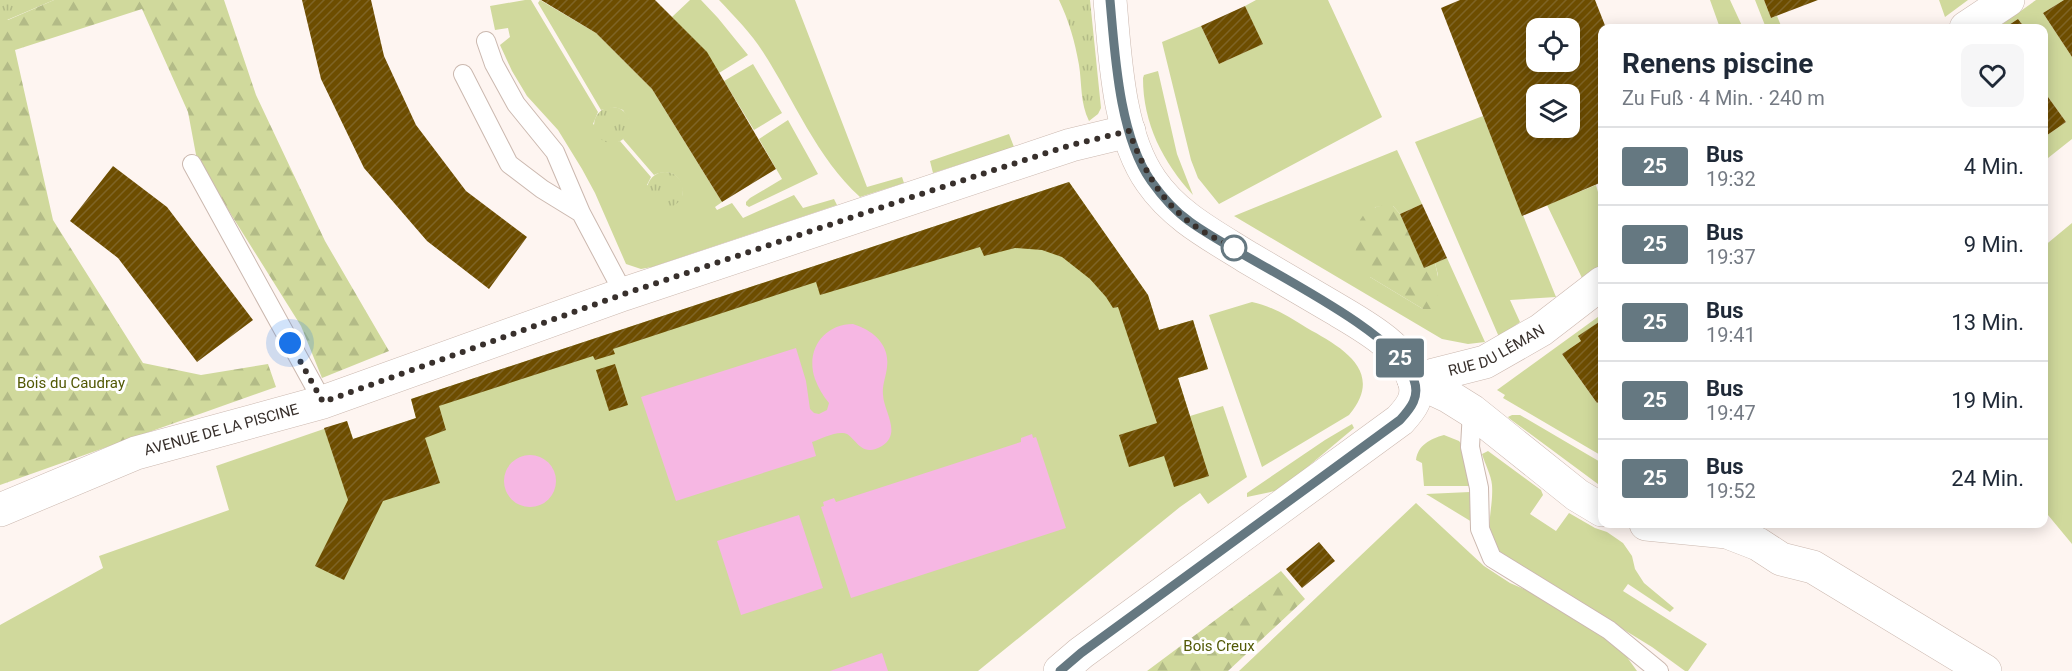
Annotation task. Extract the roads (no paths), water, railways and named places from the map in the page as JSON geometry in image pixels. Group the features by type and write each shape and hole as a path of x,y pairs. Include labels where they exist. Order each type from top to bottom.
{"street":[{"path":"1060,671 1081,653 1400,420 1413,405 1416,394 1414,380 1397,354 1384,342 1354,320 1188,221 1150,181 1129,131 1119,81 1110,0"},
{"path":"1972,24 2008,0"},
{"name":"AVENUE DE LA PISCINE","path":"0,510 136,453 323,402 624,294 1071,145 1129,131"},
{"name":"RUE DU LÉMAN","path":"1414,380 1485,362 1541,330 1598,286"},
{"path":"1414,380 1448,396 1472,411 1577,495 1598,508"},
{"path":"1686,528 1727,532 1758,544 1780,559 1813,567 1985,671"}],"lane":[{"path":"486,41 494,64 516,104 555,152 581,213 624,294"},
{"path":"463,74 509,164 581,213"},
{"path":"192,165 323,402"},
{"path":"1472,411 1470,447 1479,488 1480,529 1492,558 1609,630 1659,671"}],"park label":[{"name":"Bois du Caudray","path":"71,383"},
{"name":"Bois Creux","path":"1219,646"}]}
